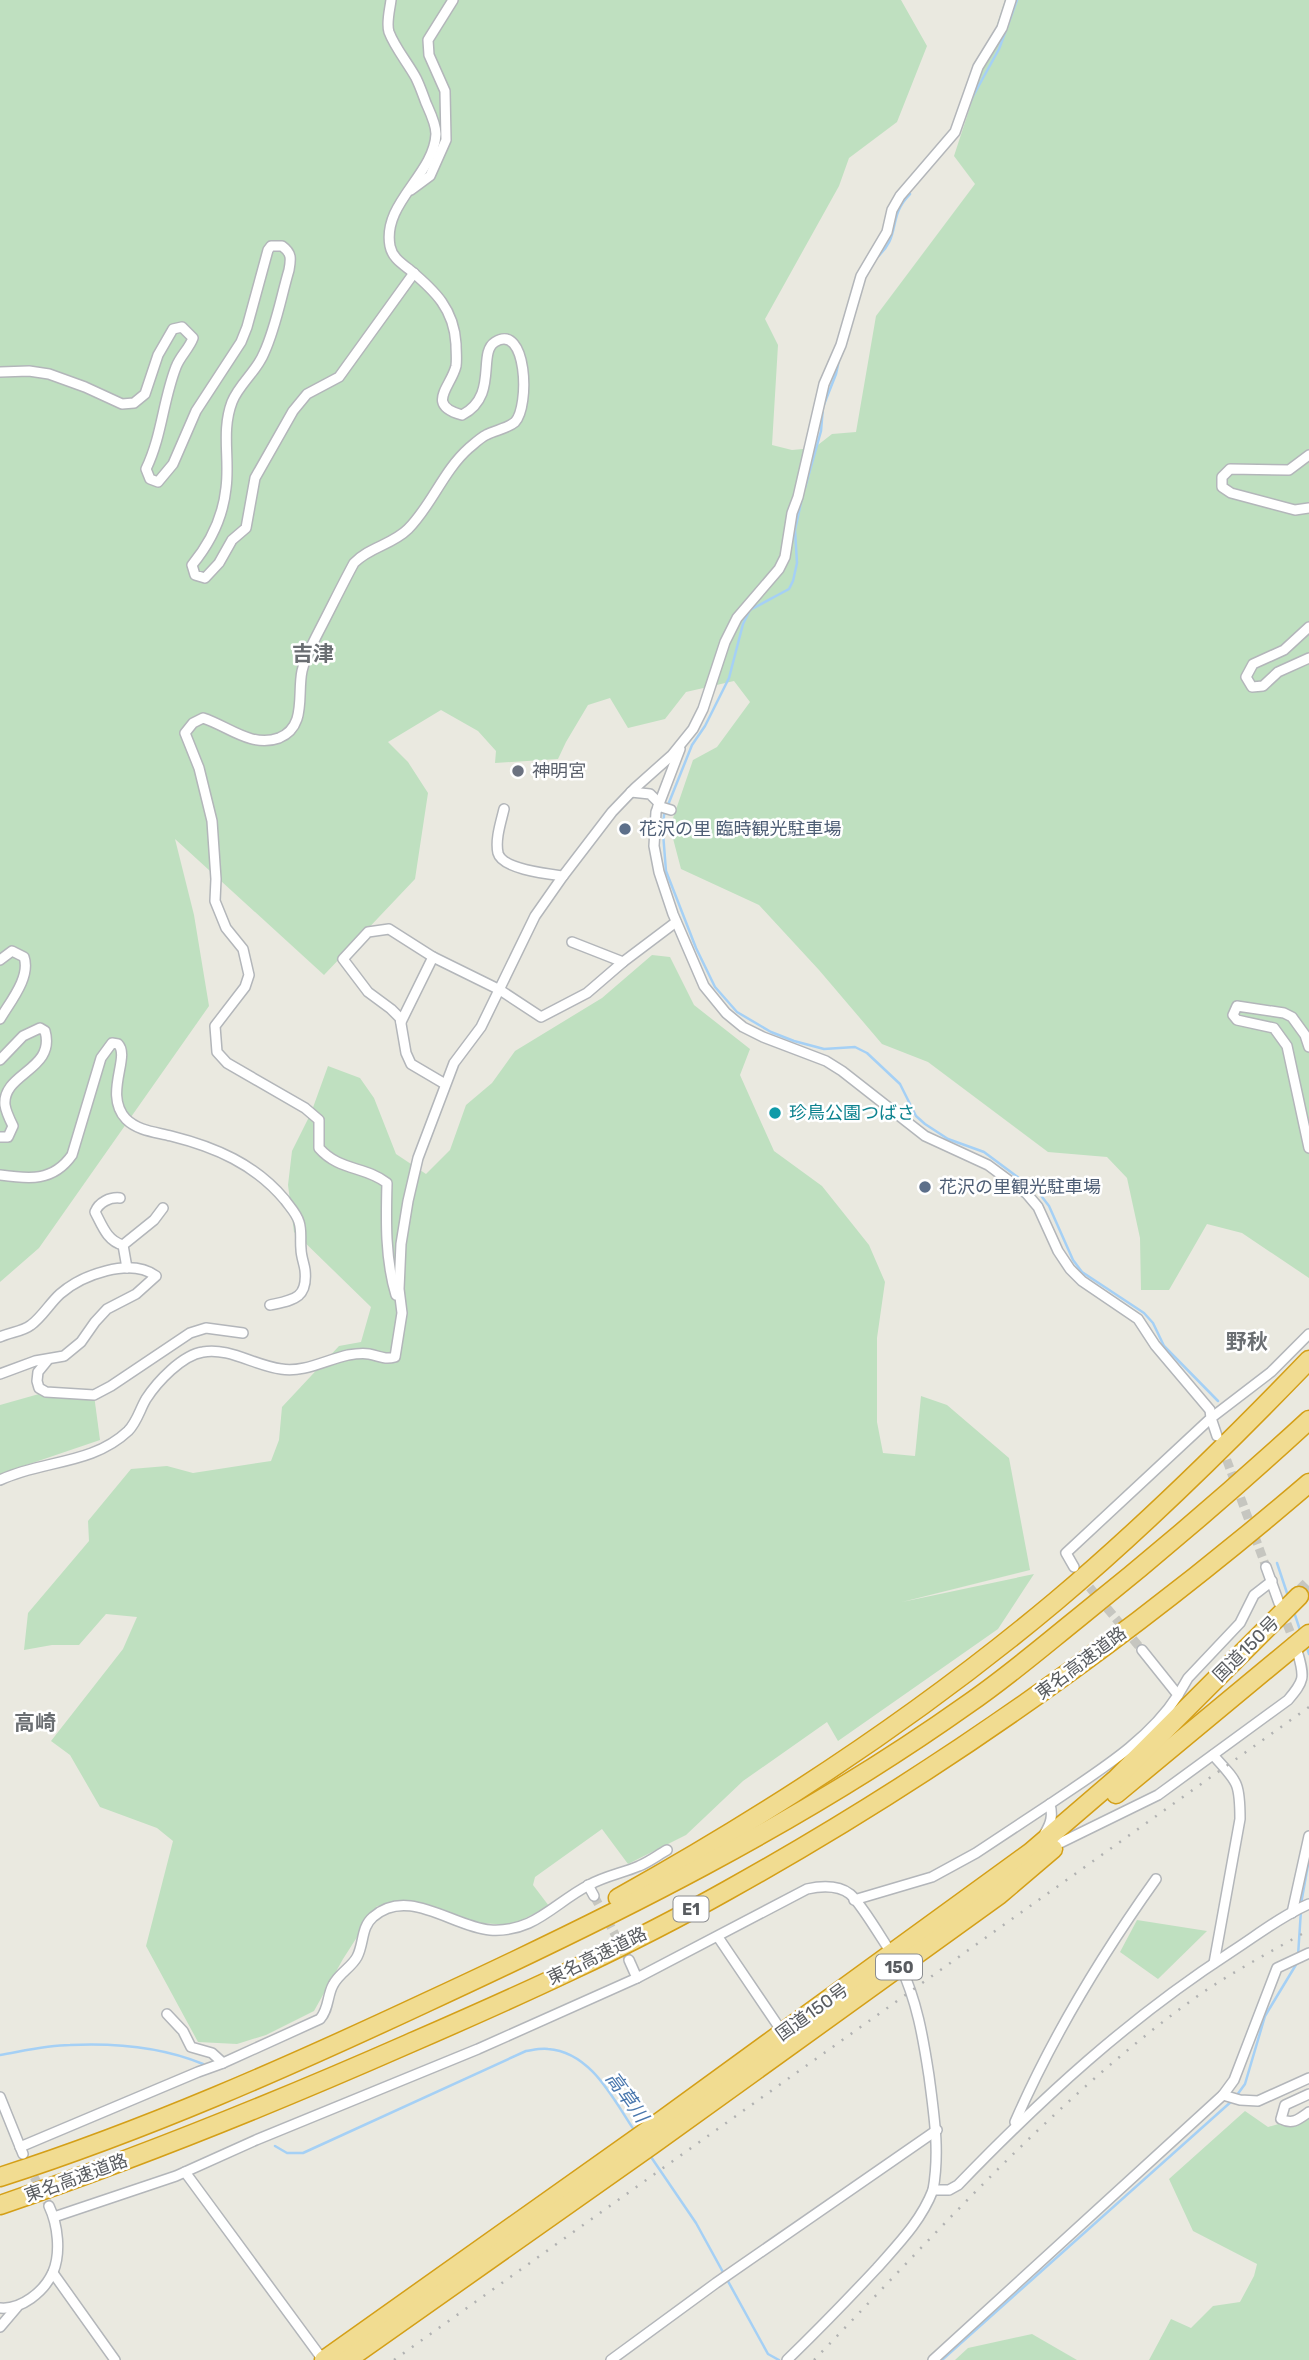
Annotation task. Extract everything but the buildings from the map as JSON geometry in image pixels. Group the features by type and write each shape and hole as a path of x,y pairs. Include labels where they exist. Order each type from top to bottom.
{"highway":[{"name":"東名高速道路","path":"345,2041 546,1937 708,1848 868,1744 978,1663 1056,1601 1172,1497 1309,1360"},
{"name":"東名高速道路","path":"0,2177 146,2125 345,2041 552,1944 716,1860 813,1805 969,1704 1189,1528 1309,1420"},
{"name":"東名高速道路","path":"0,2206 338,2075 487,2010 724,1892 856,1815 1016,1712 1249,1534 1309,1483"},
{"name":"国道150号","path":"346,2360 896,1960 1031,1852 1116,1779 1299,1595"},
{"name":"国道150号","path":"323,2360 641,2144 783,2033 999,1895 1309,1634"}],"street":[{"path":"391,0 388,30 417,80 431,112 436,132 428,160 391,223 390,245 394,255 444,302 451,317 455,333 456,365 443,394 444,406 449,412 462,415 472,410 482,396 486,383 490,347 496,341 502,340 517,347 521,355 524,389 522,409 516,421 486,435 454,462 408,528 396,539 363,553 354,563 302,669 299,719 291,731 278,739 255,740 238,735 218,722 203,718 193,723 185,733 199,768 212,821 215,901 226,928 243,949 249,975 245,987 215,1026 217,1052 227,1063 305,1108 319,1120 319,1148 326,1156 344,1167 376,1174 387,1183 386,1220 390,1274 402,1313"},
{"path":"408,193 430,176 446,140 445,90 429,55 428,40 453,0"},
{"path":"1011,0 1002,28 978,67 955,132 900,196 892,210 887,232 861,276 841,345 824,384 792,513 785,557 772,580 737,618 725,642 703,709 682,744 659,805 654,846 659,872 676,922 705,986 726,1013 743,1027 762,1037 826,1061 925,1136 988,1165 1027,1194 1038,1207 1058,1251 1070,1269 1082,1281 1138,1319 1155,1345 1210,1410 1217,1436"},
{"path":"0,373 29,371 49,374 121,404 134,403 145,394 158,355 173,329 182,327 189,331 193,338 190,348 177,364 156,450 146,469 150,478 158,482 173,464 192,417 241,342 268,250 271,246 282,246 288,251 291,260 289,270 265,351 232,401 226,431 227,486 223,505 206,547 191,565 195,575 205,578 219,563 232,540 246,528 255,478 293,411 307,394 339,377 414,273"},
{"path":"1309,455 1289,470 1230,469 1222,477 1222,487 1295,510 1309,508"},
{"path":"1309,626 1284,650 1253,664 1246,677 1252,687 1262,686 1278,672 1309,658"},
{"path":"0,1480 36,1467 91,1455 128,1431 137,1419 145,1400 158,1384 191,1356 204,1351 222,1353 285,1370 296,1370 348,1355 367,1353 385,1360 395,1357 402,1313 399,1289 401,1244 408,1201 418,1158 454,1063 481,1027 535,916 563,876 631,792 682,744"},
{"path":"631,792 650,794 659,805 671,810"},
{"path":"504,809 498,846 498,855 502,860 523,869 563,876"},
{"path":"445,1084 411,1064 406,1054 401,1022 391,1009 368,992 342,958 368,932 389,929 433,957 500,990 541,1017 587,993 676,922"},
{"path":"572,942 623,962"},
{"path":"0,960 12,951 24,957 27,965 24,976 0,1019"},
{"path":"401,1022 433,957"},
{"path":"1309,1047 1305,1035 1292,1017 1251,1007 1237,1006 1234,1010 1233,1015 1237,1020 1274,1028 1287,1046 1309,1148"},
{"path":"0,1060 32,1030 40,1028 45,1031 48,1039 41,1058 11,1085 6,1093 5,1104 13,1126 8,1137 0,1137"},
{"path":"0,1175 26,1179 48,1175 64,1167 72,1155 101,1058 112,1043 118,1044 122,1052 116,1086 117,1102 126,1119 142,1130 202,1145 245,1164 268,1181 299,1220 305,1270 304,1286 295,1299 270,1305"},
{"path":"120,1198 113,1197 105,1201 95,1212 107,1235 123,1245"},
{"path":"123,1245 154,1220 163,1208"},
{"path":"123,1245 127,1268"},
{"path":"0,1337 31,1325 62,1292 103,1271 127,1268 152,1272 156,1276 136,1294 107,1310 81,1342 64,1356 0,1374"},
{"path":"47,1360 38,1372 39,1388 46,1392 94,1395 190,1333 206,1328 243,1333"},
{"path":"1074,1567 1066,1553 1211,1418 1271,1372 1309,1334"},
{"path":"1266,1567 1279,1603"},
{"path":"854,1900 932,1877 976,1853 1050,1804 1140,1738 1170,1707 1188,1678 1240,1623 1254,1595 1272,1581"},
{"path":"1142,1650 1178,1695"},
{"path":"1060,1843 1158,1795 1288,1700 1300,1686 1304,1675 1298,1654"},
{"path":"1213,1755 1238,1783 1240,1799 1240,1819 1214,1963"},
{"path":"1031,1852 1051,1824 1050,1804"},
{"path":"1292,1913 1309,1836"},
{"path":"0,2098 21,2151 320,2019 325,2013 331,1987 359,1954 366,1926 381,1912 408,1906 488,1930 508,1930 537,1921 588,1885 639,1866 667,1850"},
{"path":"1013,2129 1036,2075 1078,1996 1113,1939 1156,1879"},
{"path":"588,1885 594,1896"},
{"path":"54,2217 185,2172 478,2049 637,1978 807,1889 822,1886 836,1888 850,1894 896,1960 920,2020 937,2130 938,2155 933,2190 925,2211 855,2291 789,2358"},
{"path":"933,2190 949,2190 958,2185 1013,2129 1095,2053 1139,2017 1214,1963 1307,1905"},
{"path":"718,1937 783,2033"},
{"path":"933,2360 1225,2096 1234,2080 1277,1968 1307,1954"},
{"path":"629,1960 637,1978"},
{"path":"167,2014 183,2031 191,2047 212,2053 223,2063"},
{"path":"1225,2096 1258,2101 1309,2078"},
{"path":"1309,2094 1285,2105 1281,2119 1296,2122 1309,2112"},
{"path":"611,2360 716,2283 937,2130"},
{"path":"185,2172 323,2360"},
{"path":"0,2308 8,2309 25,2304 53,2273 57,2241 54,2217 48,2206"},
{"path":"53,2273 115,2360"},
{"path":"0,2327 19,2306"}],"green space":[{"path":"0,0 901,0 927,46 897,122 849,158 839,186 765,319 778,345 772,445 792,450 814,448 832,434 856,432 876,316 975,184 954,156 1005,0 1309,0 1309,1278 1242,1233 1207,1224 1169,1290 1141,1290 1140,1238 1127,1178 1107,1157 1048,1152 928,1062 882,1044 759,905 681,869 670,827 693,760 717,747 750,702 734,681 686,692 665,719 628,728 610,698 588,705 558,759 495,763 496,751 478,731 441,710 388,742 408,762 428,793 415,879 324,975 175,839 194,915 209,1006 39,1248 0,1282"},
{"path":"652,955 670,957 694,1005 750,1049 740,1075 774,1151 822,1186 869,1245 885,1282 877,1338 877,1422 883,1453 915,1456 921,1396 947,1405 1009,1458 1030,1570 902,1602 1034,1574 998,1629 838,1741 827,1722 743,1781 686,1835 628,1864 602,1829 535,1877 533,1885 549,1906 512,1925 480,1923 417,1905 377,1906 314,2011 266,2035 237,2044 198,2042 146,1946 173,1841 157,1828 100,1807 70,1755 51,1741 123,1649 137,1617 106,1614 79,1645 52,1645 24,1650 28,1613 89,1541 88,1521 131,1469 167,1466 193,1473 271,1461 279,1440 282,1407 339,1346 361,1342 371,1307 294,1232 288,1185 292,1151 311,1113 328,1066 360,1078 374,1098 396,1154 426,1174 450,1150 466,1105 492,1083 515,1051 602,998"},
{"path":"46,1392 94,1395 100,1440 0,1474 0,1405"},
{"path":"1137,1920 1207,1931 1158,1979 1120,1952"},
{"path":"1245,2111 1268,2127 1309,2115 1309,2360 1149,2360 1171,2319 1191,2328 1213,2306 1240,2302 1254,2276 1257,2264 1193,2231 1169,2179"},
{"path":"1032,2334 1077,2360 955,2360 968,2348"}],"waterway":[{"path":"958,134 972,98 999,49 1017,0"},
{"path":"875,259 889,243 898,211 910,194"},
{"path":"805,488 821,431 823,407 839,360"},
{"path":"802,498 795,530 797,563 793,581 789,589 750,610 743,624 729,678 705,726 692,745 664,815 666,871 696,948 715,987 737,1012 771,1032 794,1041 824,1049 855,1047 867,1053 900,1084 916,1116 925,1124 948,1139 984,1152 1039,1193 1049,1206 1073,1260 1082,1272 1144,1313 1153,1323 1164,1346 1218,1401"},
{"path":"1277,1563 1288,1596"},
{"path":"1294,1612 1301,1633"},
{"path":"1306,1645 1309,1654"},
{"path":"1301,1904 1309,1859"},
{"path":"1298,1956 1301,1910"},
{"path":"1237,2095 1245,2084 1265,2016 1297,1963"},
{"name":"高草川","path":"0,2055 53,2046 103,2045 154,2050 203,2064"},
{"name":"高草川","path":"275,2146 287,2153 303,2153 526,2051 543,2049 563,2052 589,2068 634,2130"},
{"path":"942,2360 1233,2100"},
{"name":"高草川","path":"649,2154 696,2223 768,2354 779,2360"}],"tunnel":[{"path":"1222,1447 1266,1567"},
{"path":"1081,1577 1142,1650"},
{"path":"1299,1596 1309,1586"},
{"path":"1282,1611 1296,1647"},
{"path":"594,1896 629,1960"},
{"path":"28,2165 49,2206"}],"railway":[{"path":"394,2360 1309,1707"},
{"path":"814,2360 951,2216 1095,2078 1199,1995 1309,1930"}],"place":[{"name":"神明宮","path":"518,771"},
{"name":"花沢の里 臨時観光駐車場","path":"625,829"},
{"name":"珍鳥公園つばさ","path":"775,1113"},
{"name":"花沢の里観光駐車場","path":"925,1187"}],"district":[{"name":"吉津","path":"313,653"},
{"name":"野秋","path":"1247,1341"},
{"name":"高崎","path":"35,1722"}]}
